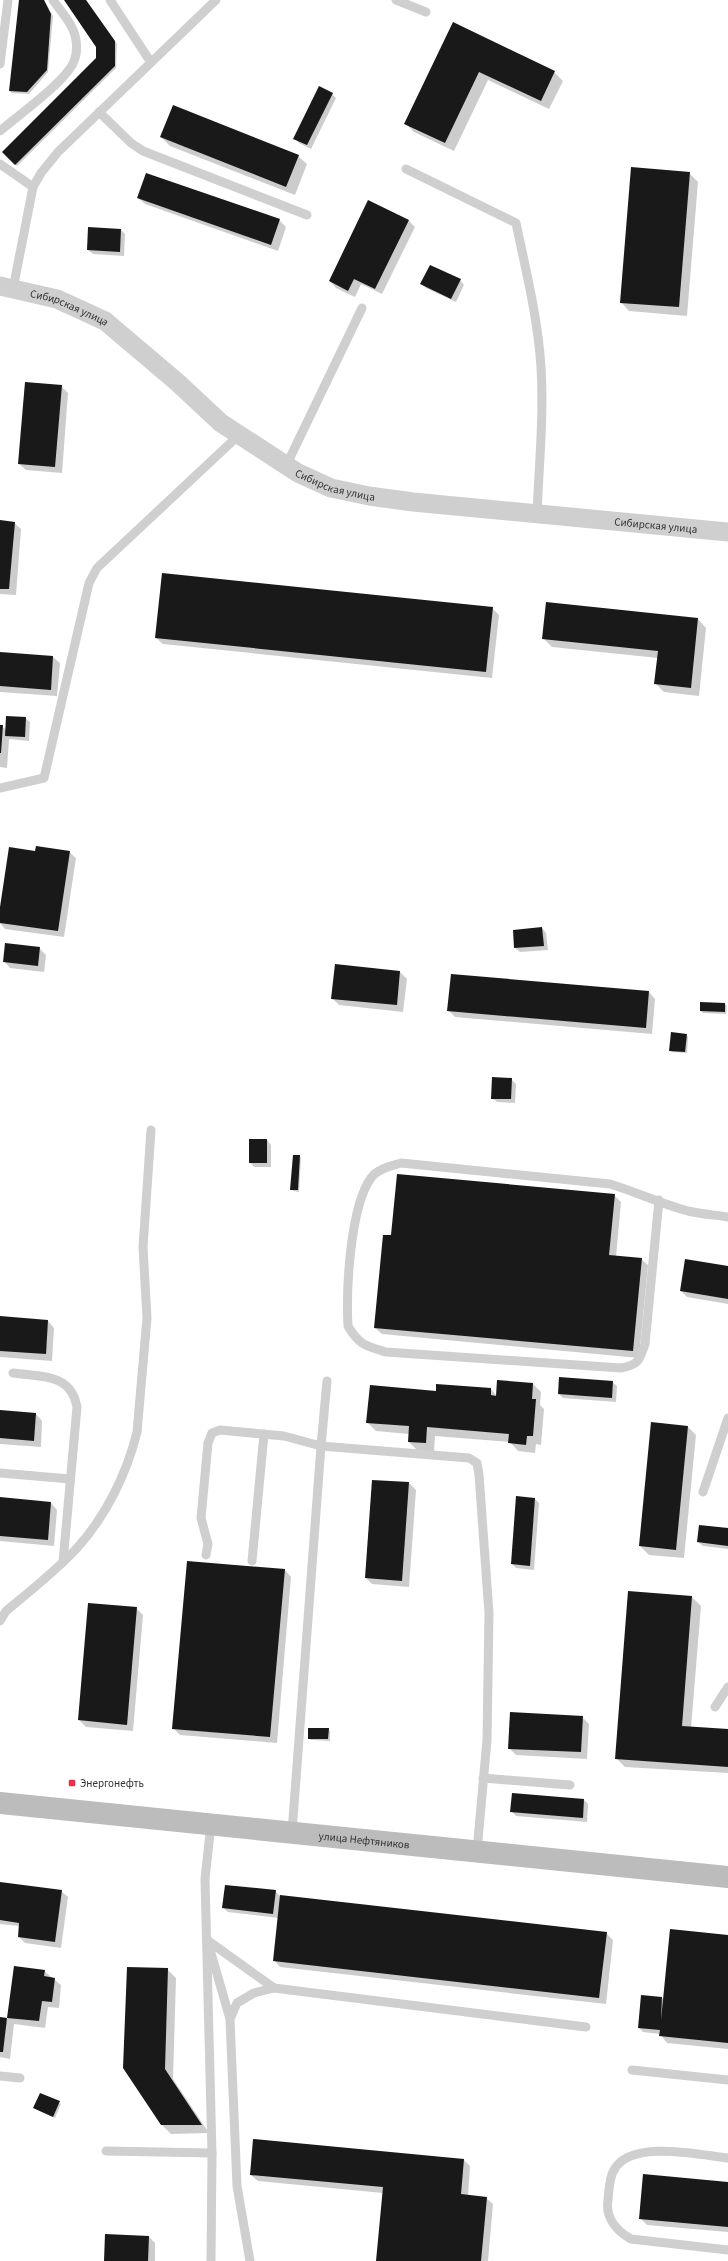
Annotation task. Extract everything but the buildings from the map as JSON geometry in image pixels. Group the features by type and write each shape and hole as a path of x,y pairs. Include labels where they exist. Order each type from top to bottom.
{"street":[{"name":"Сибирская улица","path":"6,288 57,299 105,321 177,382 221,423 286,466 331,488 369,496 536,514 728,532"},
{"name":"улица Нефтяников","path":"0,1803 728,1877"}],"lane":[{"path":"0,64 8,0"},
{"path":"0,131 67,73 74,62 77,51 76,39 73,30 53,0"},
{"path":"110,0 150,61"},
{"path":"6,288 33,187 41,173 58,152 150,61 216,0"},
{"path":"396,0 426,12"},
{"path":"99,112 131,143 143,151 307,215"},
{"path":"0,164 33,187"},
{"path":"406,169 516,223 535,316 541,366 542,416 536,514"},
{"path":"286,466 362,308"},
{"path":"0,788 44,778 89,583 97,568 239,435"},
{"path":"0,1621 6,1611 63,1562 78,1547 112,1497 124,1472 137,1432 147,1318 143,1247 151,1130"},
{"path":"659,1200 645,1344 640,1358 634,1366 621,1368 386,1352 366,1346 356,1340 348,1326 354,1228 358,1204 372,1177 387,1167 401,1163 610,1184 659,1200 688,1210 728,1216"},
{"path":"13,1373 58,1379 69,1386 74,1395 77,1407 63,1562"},
{"path":"292,1832 327,1381"},
{"path":"703,1492 728,1418"},
{"path":"206,1556 208,1544 201,1518 208,1443 212,1433 220,1430 284,1436 321,1446 469,1458 477,1463 489,1613 487,1725 477,1852"},
{"path":"252,1561 264,1434"},
{"path":"0,1474 70,1480"},
{"path":"716,1706 728,1687"},
{"path":"483,1778 570,1785"},
{"path":"211,1824 205,1879 212,2153 211,2261"},
{"path":"207,1940 274,1988"},
{"path":"207,1940 230,2019 237,2186 250,2261"},
{"path":"230,2019 237,2003 254,1993 274,1988 586,2027"},
{"path":"632,2070 728,2080"},
{"path":"0,2076 20,2078"},
{"path":"106,2151 212,2153"},
{"path":"728,2158 655,2151 640,2152 623,2159 614,2170 607,2205 611,2221 620,2233 631,2239 728,2250"}],"place":[{"name":"Энергонефть","path":"72,1783"}]}
